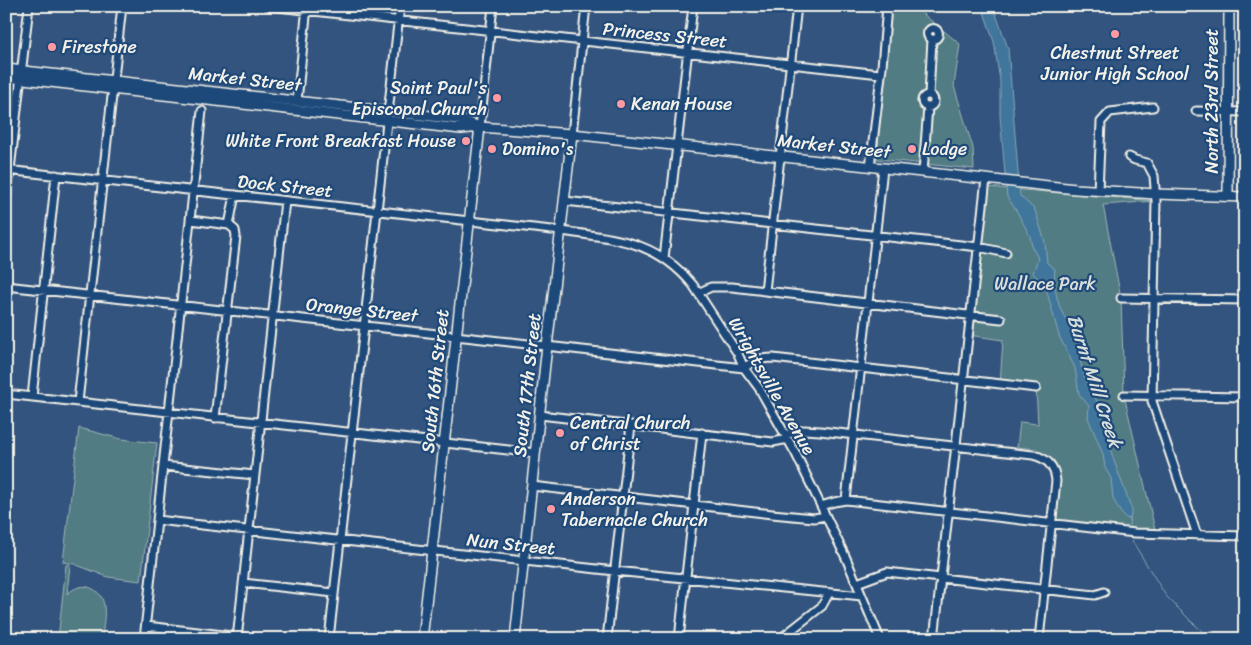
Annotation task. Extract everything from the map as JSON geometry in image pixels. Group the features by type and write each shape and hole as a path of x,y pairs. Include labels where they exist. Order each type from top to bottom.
{"main road":[{"name":"North 23rd Street","path":"1228,196 1229,6"},
{"name":"Market Street","path":"6,69 21,75"},
{"name":"Market Street","path":"6,77 21,75 388,116 458,119 480,127 572,134 1098,191 1245,196"},
{"name":"Market Street","path":"113,85 297,101 388,116"},
{"name":"South 16th Street","path":"422,639 480,127"},
{"name":"South 17th Street","path":"515,639 572,134"}],"street":[{"path":"6,204 8,170 28,6"},
{"path":"78,402 122,6"},
{"name":"Princess Street","path":"268,6 307,8 490,31 880,74"},
{"path":"329,639 400,6"},
{"path":"480,127 493,6"},
{"path":"572,134 586,6"},
{"path":"664,258 693,6"},
{"path":"765,291 796,6"},
{"path":"870,167 887,6"},
{"path":"297,101 307,8"},
{"path":"923,172 928,107 922,101 928,95 932,39"},
{"path":"1098,191 1101,122 1110,112 1153,107"},
{"path":"144,639 202,111"},
{"path":"1196,111 1245,112"},
{"path":"1129,157 1147,163 1154,176 1156,194 1152,401 1197,535"},
{"path":"846,500 883,168"},
{"name":"Dock Street","path":"8,170 561,231"},
{"path":"32,397 56,175"},
{"path":"934,639 986,180"},
{"path":"230,225 235,196"},
{"path":"237,638 285,201"},
{"path":"565,202 875,236 1006,253"},
{"path":"191,220 230,225 235,230 236,236 214,418"},
{"name":"Wrightsville Avenue","path":"561,231 617,239 640,245 664,258 686,277 738,354 744,368 759,388 786,437 826,516 880,639"},
{"name":"Orange Street","path":"6,286 744,368"},
{"path":"698,293 710,287 719,286 1001,319"},
{"path":"1120,298 1245,300"},
{"path":"744,368 753,361 764,358 1036,388"},
{"path":"6,394 535,453"},
{"path":"1124,395 1245,397"},
{"path":"540,415 773,442 808,430 1033,454 1045,459 1055,471 1056,481 1039,639"},
{"path":"607,639 631,425"},
{"path":"679,639 702,433"},
{"path":"163,466 255,475"},
{"path":"532,486 814,518 826,516"},
{"path":"821,506 846,500 1135,533 1245,536"},
{"name":"Nun Street","path":"157,520 615,571 862,596"},
{"path":"857,583 884,572 1094,595 1104,592"},
{"path":"243,583 334,593"},
{"path":"780,639 822,606 829,593"},
{"path":"146,626 258,639"}],"green space":[{"path":"889,6 913,6 960,44 954,86 973,148 974,169 877,159"},
{"name":"Wallace Park","path":"986,187 1156,201 1103,205 1121,298 1124,395 1156,534 1052,524 1056,481 1052,466 1037,449 1017,447 1020,422 1038,424 1036,388 1000,384 1003,340 968,335"},
{"path":"79,428 121,439 157,443 141,581 108,577 74,564 63,562"},
{"path":"66,565 70,565 67,594 77,588 88,587 96,591 103,602 102,639 58,639"}],"water":[{"path":"982,6 993,6 1008,48 1020,196 1035,210 1045,242 1047,263 1055,269 1056,295 1059,305 1072,332 1079,338 1081,350 1079,357 1085,378 1101,409 1113,458 1132,510 1130,519 1121,513 1113,499 1111,478 1105,468 1103,454 1088,418 1089,406 1079,394 1075,368 1059,336 1046,288 1033,273 1038,258 1032,247 1030,236 1007,197 1000,116 1000,81 994,42"}],"waterway":[{"name":"Burnt Mill Creek","path":"1129,525 1130,519"},
{"name":"Burnt Mill Creek","path":"1131,539 1166,596 1212,639"}],"place":[{"name":"Chestnut Street Junior High School","path":"1115,34"},
{"name":"Firestone","path":"52,47"},
{"name":"Saint Paul's Episcopal Church","path":"497,98"},
{"name":"Kenan House","path":"621,104"},
{"name":"White Front Breakfast House","path":"466,141"},
{"name":"Domino's","path":"492,149"},
{"name":"Lodge","path":"912,149"},
{"name":"Central Church of Christ","path":"560,433"},
{"name":"Anderson Tabernacle Church","path":"551,509"}]}
